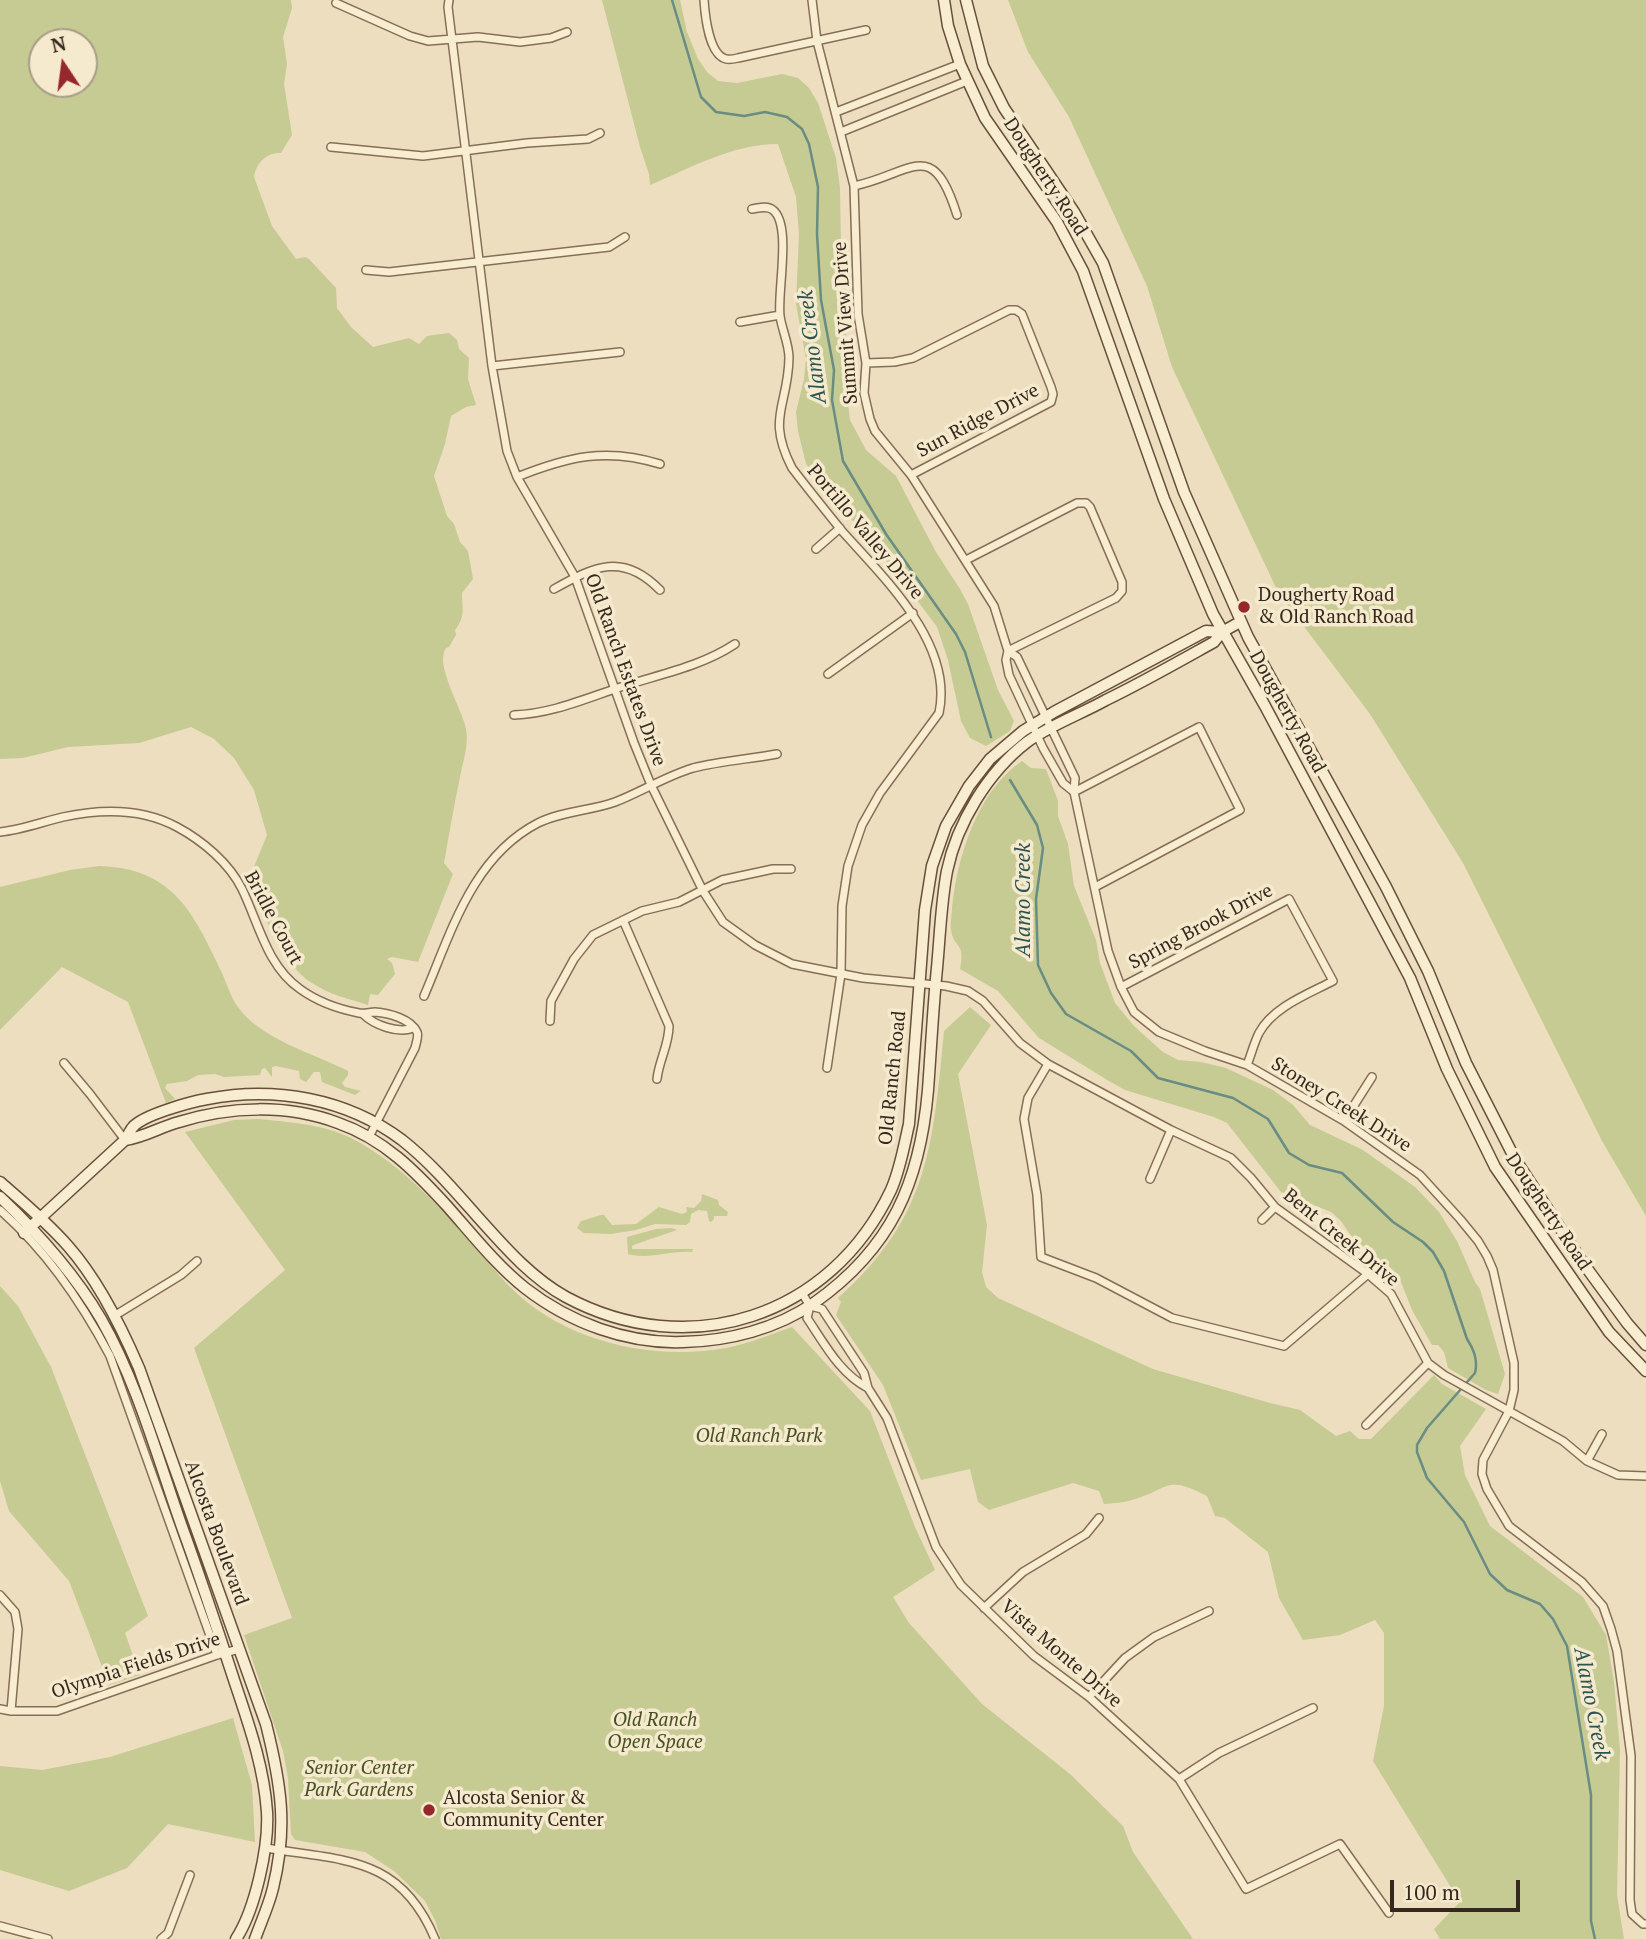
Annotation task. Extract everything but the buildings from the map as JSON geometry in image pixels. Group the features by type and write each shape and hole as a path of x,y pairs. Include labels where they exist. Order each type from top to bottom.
{"main road":[{"name":"Dougherty Road","path":"944,0 948,26 960,64 985,118 1057,222 1083,271 1164,499 1213,614 1410,978 1447,1069 1495,1167 1609,1332 1646,1371"},
{"name":"Dougherty Road","path":"966,0 983,66 1004,108 1074,212 1103,263 1184,492 1240,622 1386,887 1428,971 1466,1063 1515,1159 1583,1263 1646,1345"},
{"name":"Old Ranch Road","path":"125,1140 141,1138 170,1124 196,1116 232,1110 292,1111 322,1117 369,1137 391,1150 421,1177 523,1286 555,1309 597,1329 632,1338 674,1343 722,1339 755,1331 794,1315 810,1306 863,1262 888,1228 905,1195 918,1160 925,1124 941,911 948,867 961,831 998,769 1029,741 1214,642 1222,632 1240,622"},
{"name":"Old Ranch Road","path":"28,1230 125,1140 134,1125 191,1101 230,1094 295,1096 344,1109 402,1141 433,1167 504,1246 535,1276 565,1296 605,1314 634,1323 675,1328 719,1325 787,1303 817,1283 853,1250 876,1219 892,1188 909,1124 925,910 932,866 946,825 970,786 990,759 1045,717 1206,631 1222,632"},
{"name":"Alcosta Boulevard","path":"0,1182 69,1247 114,1316 139,1368 266,1724 279,1774 283,1812 281,1850 273,1890 255,1939"},
{"name":"Alcosta Boulevard","path":"0,1197 82,1287 118,1351 157,1456 221,1654 251,1731 263,1778 267,1813 266,1848 258,1884 236,1939"}],"street":[{"name":"Old Ranch Estates Drive","path":"449,0 492,366 504,439 517,477 575,577 651,785 703,891 723,922 755,945 792,964 841,974 935,985"},
{"path":"704,0 712,41 717,54 724,59 866,30"},
{"name":"Summit View Drive","path":"811,0 817,41 854,186 858,314 866,363 864,393 870,419 875,431 911,475 994,606 1008,651 1006,660 1009,675 1038,736"},
{"path":"337,4 410,36 428,41 478,37 520,42 551,38 567,32"},
{"path":"836,112 960,64"},
{"path":"841,132 967,81"},
{"path":"331,147 423,156 527,142 588,139 600,133"},
{"path":"854,186 887,177 915,165 928,166 934,170 957,215"},
{"name":"Portillo Valley Drive","path":"752,209 766,206 774,210 781,222 780,315 789,354 788,377 778,424 781,446 792,468 913,612 930,646 942,698 939,713 880,793 862,825 849,866 842,906 841,974 827,1068"},
{"path":"366,270 389,272 609,247 625,237"},
{"name":"Sun Ridge Drive","path":"866,363 913,358 1009,310 1022,314 1051,387 1051,402 911,475"},
{"path":"740,322 780,315"},
{"path":"492,366 620,352"},
{"path":"517,477 556,461 580,456 638,457 660,464"},
{"path":"966,560 1077,503 1086,503 1090,507 1122,582 1122,591 1115,598 1008,651"},
{"path":"816,549 840,528"},
{"path":"554,589 598,567 617,566 647,578 660,590"},
{"path":"828,674 913,612"},
{"path":"514,715 535,714 616,689 716,656 735,644"},
{"name":"Summit View Drive","path":"1008,651 1017,657 1051,728"},
{"path":"1074,792 1199,727 1240,810 1095,887"},
{"name":"Stoney Creek Drive","path":"1051,728 1075,778 1074,792 1108,951 1121,987 1134,1012 1159,1032 1247,1065 1344,1121 1420,1174 1444,1199 1482,1248 1493,1270 1514,1363 1514,1390 1509,1411 1483,1460 1482,1474 1487,1489 1509,1526 1582,1582 1602,1606 1617,1651 1631,1756 1630,1900 1632,1914 1646,1924"},
{"name":"Stoney Creek Drive","path":"1038,736 1063,783 1074,792"},
{"path":"424,996 468,893 486,866 511,840 539,822 573,811 613,803 693,768 777,754"},
{"name":"Bridle Court","path":"0,832 97,812 134,813 177,827 207,847 232,873 241,887 270,954 284,975 315,999 363,1014 378,1012 400,1018 408,1021 413,1028 417,1036 415,1048 369,1137"},
{"path":"550,1021 551,1001 574,959 593,935 642,911 679,902 722,880 773,869 791,869"},
{"name":"Spring Brook Drive","path":"1121,987 1289,899 1333,981 1290,1004 1269,1019 1259,1032 1247,1065"},
{"path":"623,920 669,1026 669,1041 659,1064 657,1079"},
{"name":"Bent Creek Drive","path":"935,985 968,991 983,1001 1020,1043 1048,1064 1171,1130 1231,1158 1275,1207 1368,1274 1391,1294 1428,1363 1444,1375 1563,1441 1587,1461 1618,1475 1646,1476"},
{"path":"64,1063 125,1140"},
{"path":"1048,1064 1028,1098 1024,1119 1037,1195 1041,1257 1096,1278 1172,1318 1284,1346 1368,1274"},
{"path":"1344,1121 1372,1077"},
{"path":"1150,1179 1171,1130"},
{"path":"1262,1220 1275,1207"},
{"name":"Alcosta Boulevard","path":"0,1210 28,1230"},
{"path":"114,1316 181,1275 197,1261"},
{"name":"Vista Monte Drive","path":"802,1293 810,1306 822,1309 864,1373 867,1388 887,1418 936,1547 961,1585 1034,1656 1089,1697 1179,1779 1246,1889 1340,1844 1389,1913"},
{"name":"Vista Monte Drive","path":"810,1306 807,1318 833,1356 853,1381 867,1388"},
{"path":"1366,1425 1428,1363"},
{"path":"1587,1461 1602,1434"},
{"path":"984,1608 1023,1572 1086,1534 1099,1518"},
{"path":"0,1595 15,1612 18,1629 10,1712"},
{"path":"1089,1697 1125,1658 1154,1637 1209,1611"},
{"name":"Olympia Fields Drive","path":"0,1709 10,1712 57,1711 239,1650"},
{"path":"1179,1779 1219,1753 1313,1708"},
{"path":"266,1848 365,1864 392,1879 416,1903 428,1921 435,1939"},
{"path":"161,1939 168,1933 190,1875"},
{"path":"0,1926 48,1939"}],"green space":[{"path":"0,0 291,0 292,8 283,37 287,64 284,84 292,135 281,153 271,154 263,159 254,177 272,226 296,259 309,259 336,288 337,308 351,327 373,347 409,338 419,344 427,336 449,333 457,340 459,349 469,358 468,379 476,405 466,407 451,416 434,476 447,516 454,524 460,542 468,551 473,579 462,593 462,616 455,630 456,635 443,656 446,676 464,720 467,735 444,863 453,874 418,962 392,957 387,959 392,963 395,974 378,995 370,994 368,1005 325,990 301,975 275,937 248,881 267,835 254,790 234,758 214,739 191,727 139,743 68,747 23,758 0,759"},
{"path":"602,0 680,0 687,32 698,59 718,81 737,83 782,74 798,78 809,88 818,103 836,158 840,188 842,308 847,340 846,386 850,420 866,450 896,476 936,552 968,604 998,690 1014,721 1010,731 986,746 970,738 961,721 948,660 937,627 806,464 796,412 806,359 796,304 799,234 796,197 778,144 728,152 650,185"},
{"path":"1008,0 1646,0 1646,1216 1602,1141 1463,863 1370,714 1278,592 1172,367 1147,286 1069,117 1028,52"},
{"path":"1022,761 1031,768 1046,769 1058,801 1058,816 1068,844 1074,886 1096,940 1100,963 1115,1003 1134,1026 1163,1052 1178,1060 1226,1068 1273,1090 1293,1105 1310,1125 1363,1150 1415,1187 1439,1212 1457,1241 1480,1289 1505,1374 1498,1394 1448,1368 1444,1352 1438,1345 1432,1345 1412,1310 1399,1277 1390,1267 1356,1243 1341,1221 1331,1212 1281,1192 1227,1123 1125,1090 1109,1081 1039,1038 998,991 960,969 960,949 952,935 951,924 964,847 981,808 993,790 1006,774"},
{"path":"99,866 146,875 163,885 191,914 233,999 248,1018 289,1045 348,1071 342,1083 345,1087 361,1091 355,1095 322,1082 320,1072 314,1072 306,1082 300,1079 299,1071 276,1066 272,1067 272,1077 265,1068 260,1075 198,1075 187,1081 167,1084 165,1088 175,1099 166,1103 128,1002 62,967 0,1030 0,887 70,870"},
{"path":"970,1007 991,1025 958,1074 987,1225 982,1272 986,1287 998,1298 1153,1369 1300,1410 1336,1436 1350,1431 1359,1439 1371,1439 1434,1375 1442,1384 1486,1409 1460,1446 1465,1475 1490,1526 1583,1597 1606,1635 1614,1682 1620,1750 1617,1895 1624,1939 1440,1939 1434,1929 1460,1902 1373,1761 1384,1706 1384,1633 1375,1620 1340,1635 1303,1640 1279,1598 1268,1552 1225,1518 1215,1516 1207,1496 1175,1485 1129,1501 1104,1504 1099,1491 1073,1483 989,1510 978,1502 970,1469 921,1480 883,1385 836,1315 841,1302 838,1298 868,1268 909,1208 930,1144 944,1031"},
{"name":"Old Ranch Open Space","path":"258,1119 305,1124 329,1130 370,1149 421,1190 505,1282 531,1305 582,1334 610,1343 668,1352 726,1348 792,1327 870,1411 915,1527 935,1570 893,1597 909,1623 982,1704 1070,1774 1123,1826 1133,1852 1193,1939 441,1939 425,1901 394,1871 365,1852 295,1840 291,1834 288,1778 283,1751 244,1635 292,1618 194,1348 285,1270 185,1132 234,1120"},
{"path":"702,1194 718,1200 719,1205 728,1212 727,1216 714,1216 711,1222 707,1211 698,1210 691,1214 690,1222 686,1225 655,1224 611,1234 584,1233 577,1228 581,1221 601,1215 612,1225 636,1224 659,1207 682,1214 687,1212 686,1207 694,1208 701,1201"},
{"path":"656,1229 677,1230 636,1244 632,1249 693,1249 692,1252 644,1256 628,1254 627,1237"},
{"path":"0,1286 18,1306 51,1367 148,1616 125,1633 140,1675 109,1685 69,1581 9,1511 0,1481"},
{"path":"233,1718 252,1785 255,1842 168,1824 127,1868 69,1891 0,1870 0,1766 42,1770 110,1757"}],"waterway":[{"name":"Alamo Creek","path":"672,0 701,97 716,112 744,116 765,112 787,117 802,129 809,144 818,187 817,234 821,300 834,370 832,400 843,461 886,534 956,634 965,652 991,737"},
{"name":"Alamo Creek","path":"1010,780 1037,825 1043,848 1036,899 1038,965 1051,993 1066,1014 1131,1051 1158,1078 1233,1098 1268,1119 1289,1153 1309,1165 1342,1173 1393,1222 1423,1242 1433,1252 1444,1271 1475,1355 1476,1368 1475,1373 1427,1428 1417,1445 1417,1452 1427,1478 1464,1522 1490,1574 1507,1590 1540,1604 1553,1619 1567,1646 1591,1795 1591,1921 1595,1939"}],"place":[{"name":"Dougherty Road & Old Ranch Road","path":"1244,607"},
{"name":"Alcosta Senior & Community Center","path":"429,1810"}],"park label":[{"name":"Old Ranch Park","path":"759,1437"},
{"name":"Senior Center Park Gardens","path":"359,1780"}]}
